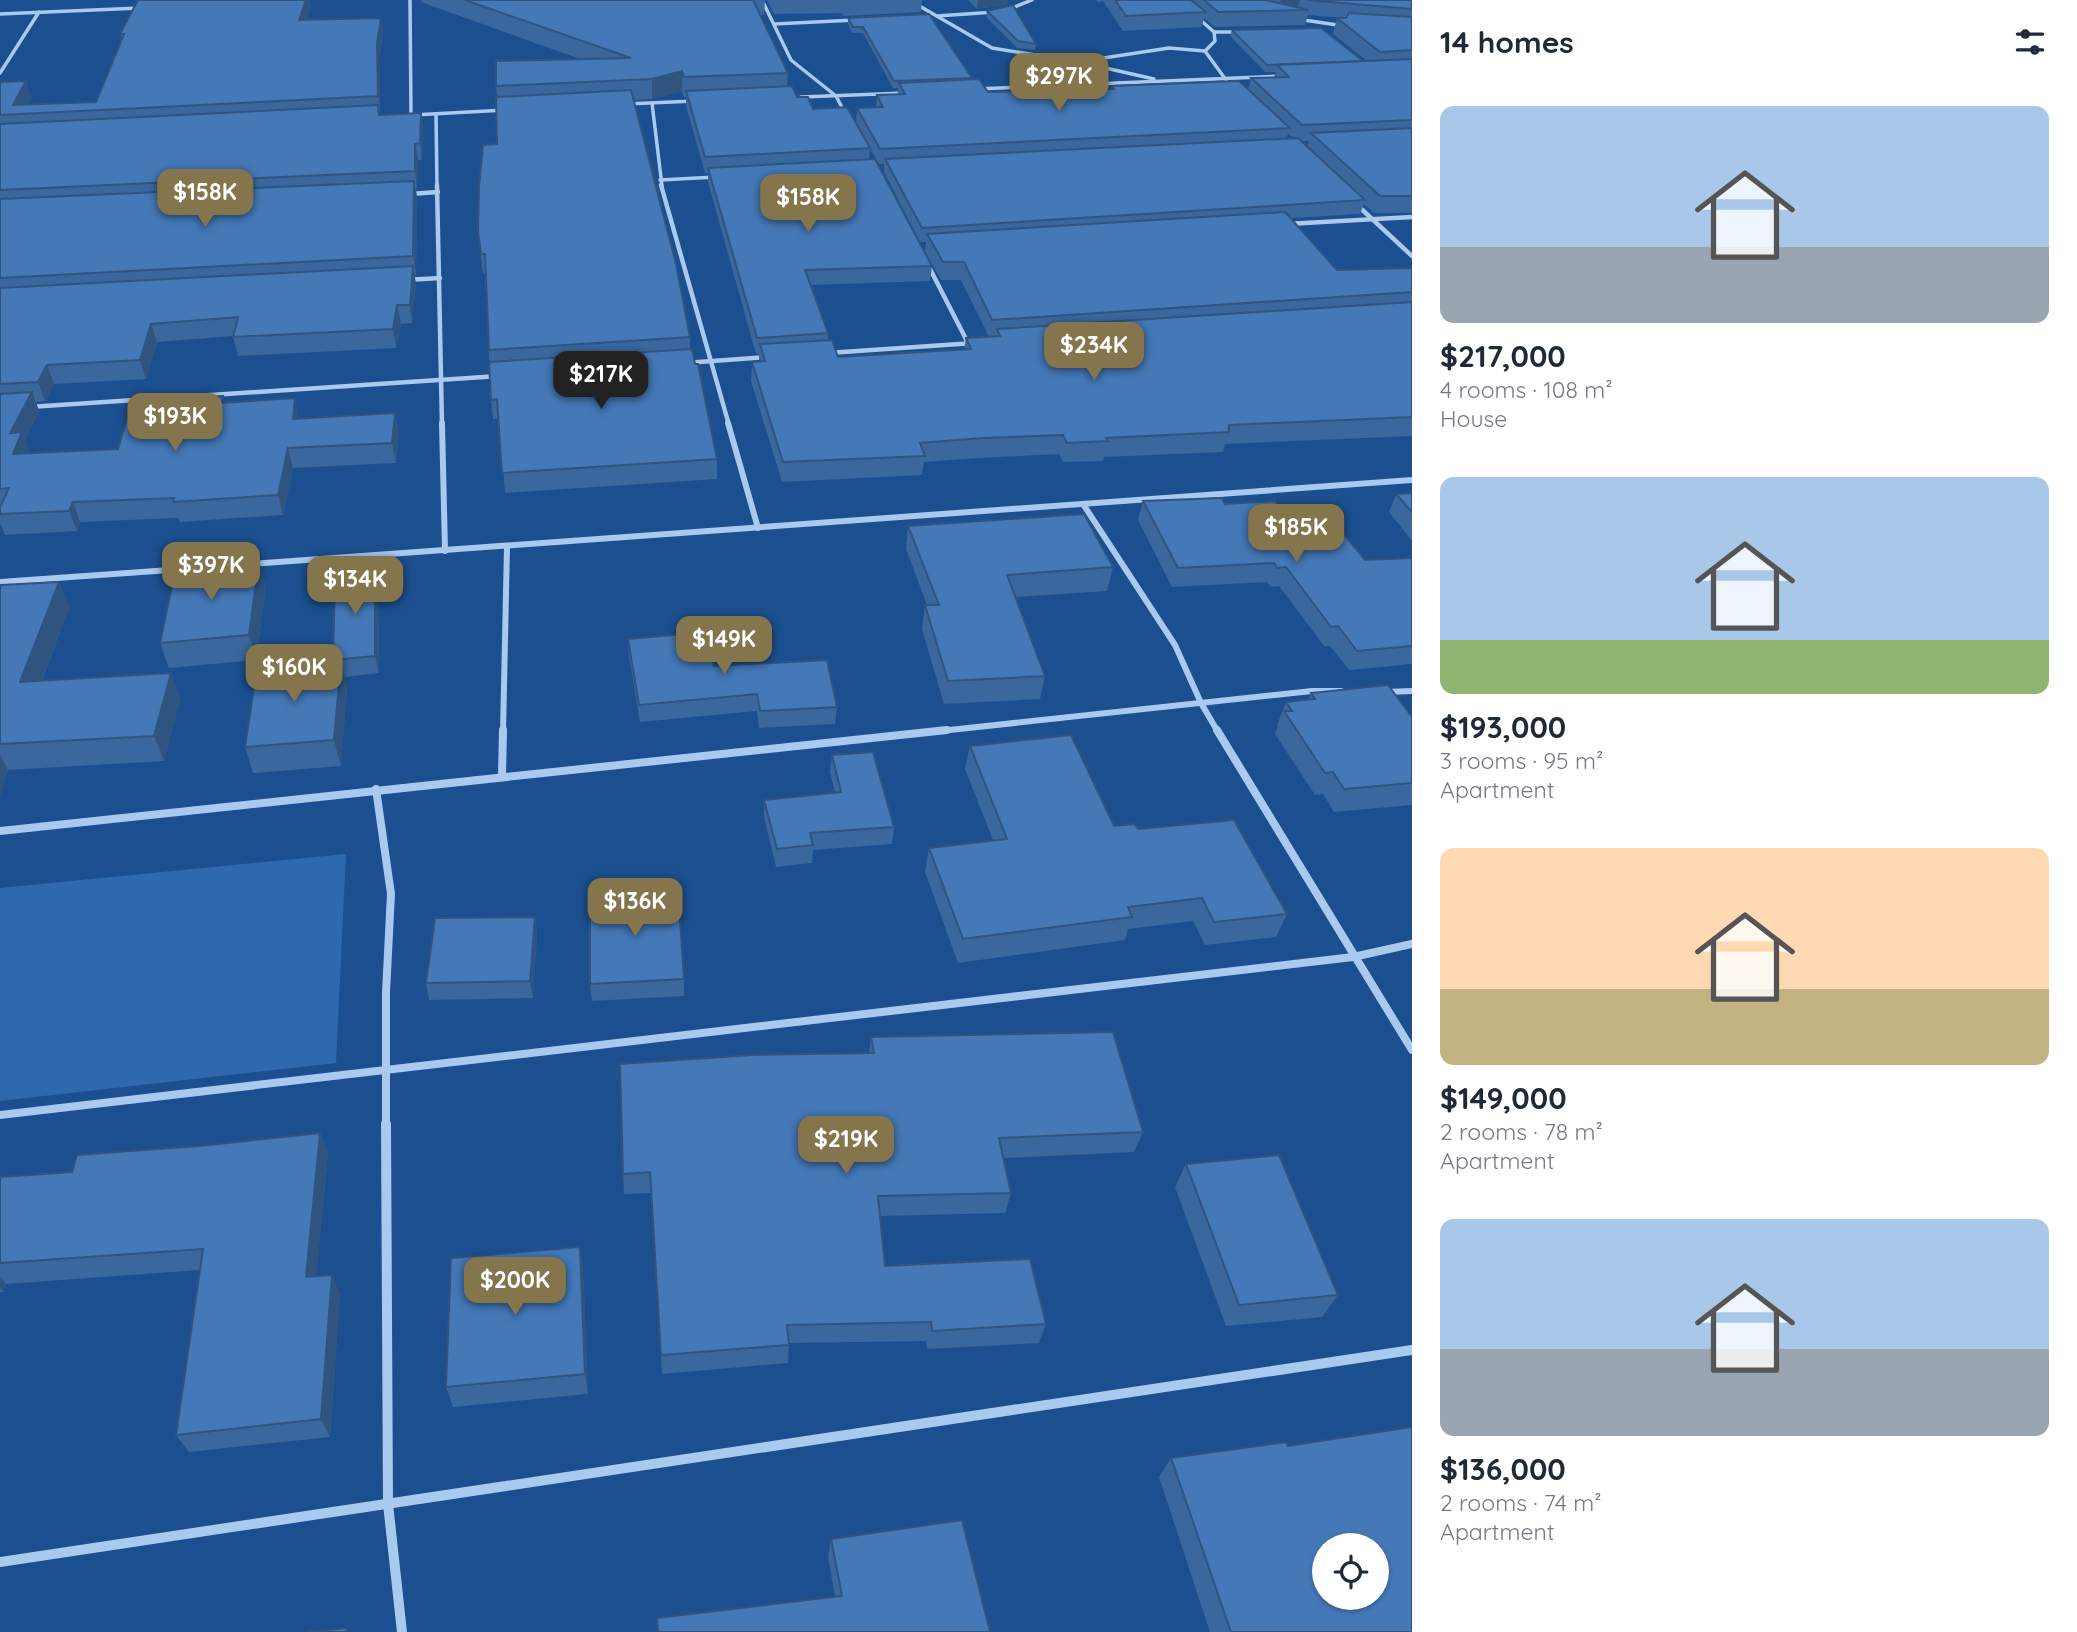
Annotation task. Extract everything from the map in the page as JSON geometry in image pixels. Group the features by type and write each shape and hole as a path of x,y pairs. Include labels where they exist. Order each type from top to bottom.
{"street":[{"path":"410,0 411,115"},
{"path":"762,0 791,60 835,96 849,120"},
{"path":"909,0 992,48 1079,62 1164,81"},
{"path":"925,17 998,12 1032,0"},
{"path":"0,14 145,8"},
{"path":"1188,9 1214,32 1241,32"},
{"path":"0,73 39,12"},
{"path":"1289,16 1308,22 1321,31 1349,28"},
{"path":"774,24 856,20"},
{"path":"1205,51 1215,41 1214,32"},
{"path":"1033,87 1018,72 1169,48 1205,51 1234,88"},
{"path":"967,90 1292,75"},
{"path":"796,97 915,92"},
{"path":"625,104 705,101"},
{"path":"652,103 660,180 758,528"},
{"path":"398,116 517,110"},
{"path":"436,114 443,379 444,551"},
{"path":"660,180 727,176"},
{"path":"397,194 438,192"},
{"path":"1353,201 1412,256"},
{"path":"1277,225 1412,217"},
{"path":"926,259 968,343"},
{"path":"398,280 440,278"},
{"path":"820,354 982,342"},
{"path":"671,364 779,357"},
{"path":"28,407 510,375"},
{"path":"250,565 1412,480"},
{"path":"1083,504 1175,645 1201,703 1412,1050"},
{"path":"502,778 507,547"},
{"path":"0,582 194,569"},
{"path":"0,831 1312,691 1349,691"},
{"path":"1373,691 1412,691"},
{"path":"376,789 391,894 385,1071 388,1504 402,1632"},
{"path":"0,1115 1353,957 1412,944"},
{"path":"0,1562 1412,1350"}],"shaded area":[{"path":"346,854 336,1063 0,1101 0,888"}],"building":[{"path":"138,0 306,0 299,20 381,18 377,43 378,96 0,115 0,82 26,81 13,105 96,102 124,34 120,34"},
{"path":"465,0 753,0 788,73 684,77 682,71 652,79 496,86 496,61 631,58"},
{"path":"1115,0 1191,0 1206,12 1126,16"},
{"path":"1204,0 1266,0 1309,10 1218,12"},
{"path":"1307,0 1412,0 1412,9"},
{"path":"1013,5 1036,44 1018,41 987,11"},
{"path":"1349,13 1412,17 1412,50 1380,52 1337,18 1346,18"},
{"path":"929,14 972,78 894,81 863,27 853,27 848,18"},
{"path":"1321,28 1363,61 1267,65 1232,30"},
{"path":"1412,59 1412,120 1302,125 1251,78 1289,77 1277,65"},
{"path":"979,79 988,92 1114,89 1112,86 1239,81 1290,128 880,149 857,108 883,107 877,95 905,94 899,83"},
{"path":"792,86 797,97 808,97 813,109 847,107 870,148 705,157 686,91"},
{"path":"631,90 676,264 690,337 489,350 485,254 481,254 478,231 479,187 483,145 497,144 496,97"},
{"path":"378,105 379,115 421,113 420,143 415,144 415,171 0,190 0,124"},
{"path":"1412,128 1412,196 1380,196 1311,133"},
{"path":"1298,138 1365,200 922,228 885,159"},
{"path":"875,159 932,266 805,270 828,333 757,338 708,168"},
{"path":"414,181 413,256 0,278 0,199"},
{"path":"1285,212 1337,270 1412,268 1412,292 992,320 964,262 943,262 927,234"},
{"path":"413,266 410,305 397,305 393,329 233,337 238,317 151,324 140,360 47,365 38,382 0,384 0,288"},
{"path":"1412,302 1412,417 1229,425 1229,432 1106,438 1108,441 1067,443 1063,435 983,438 920,443 925,456 783,462 752,362 765,361 760,344 832,340 838,357 971,349 966,338 1000,336 997,329"},
{"path":"692,349 695,364 698,364 717,459 502,473 497,399 491,400 489,362"},
{"path":"32,392 10,433 22,432 13,454 118,449 132,401 223,396 222,403 295,398 293,419 395,413 392,443 288,448 278,495 173,502 174,498 73,502 69,511 0,514 0,507 9,488 0,489 0,394"},
{"path":"1412,493 1412,512 1396,494"},
{"path":"1222,498 1225,504 1275,501 1296,532 1339,528 1365,560 1412,558 1412,646 1357,651 1338,626 1331,627 1286,567 1277,568 1274,563 1178,568 1143,501"},
{"path":"1084,514 1113,567 1007,575 1045,676 948,681 925,605 939,605 908,526"},
{"path":"259,561 249,635 160,643 176,567"},
{"path":"375,572 375,656 333,660 335,576"},
{"path":"59,582 20,682 171,673 154,736 0,744 0,585"},
{"path":"707,632 714,666 827,660 837,707 760,711 757,694 639,705 628,639"},
{"path":"341,661 334,740 245,747 257,668"},
{"path":"1388,685 1412,717 1412,783 1344,789 1333,772 1325,773 1284,711 1292,711 1286,702 1315,699 1311,693"},
{"path":"1071,735 1114,826 1135,824 1138,829 1234,820 1287,914 1214,922 1202,898 1128,907 1132,917 963,939 929,848 1007,839 970,746"},
{"path":"873,752 894,827 810,833 813,845 777,849 764,800 841,792 832,755"},
{"path":"678,891 684,979 590,984 590,895"},
{"path":"535,917 530,981 426,983 435,918"},
{"path":"1113,1032 1143,1132 999,1138 1011,1193 878,1196 885,1266 1030,1259 1046,1324 932,1331 931,1322 787,1325 789,1345 661,1355 650,1172 623,1174 620,1064 752,1055 874,1053 871,1037"},
{"path":"320,1133 306,1277 332,1275 321,1419 176,1435 203,1249 0,1263 0,1177 72,1172 77,1155"},
{"path":"1279,1155 1338,1295 1239,1305 1186,1164"},
{"path":"580,1247 585,1374 446,1387 451,1258"},
{"path":"1412,1427 1412,1632 1231,1632 1171,1458 1286,1442 1288,1446"},
{"path":"962,1520 990,1632 658,1632 657,1618 842,1596 831,1539"},
{"path":"347,1628 346,1632 307,1632"}]}
